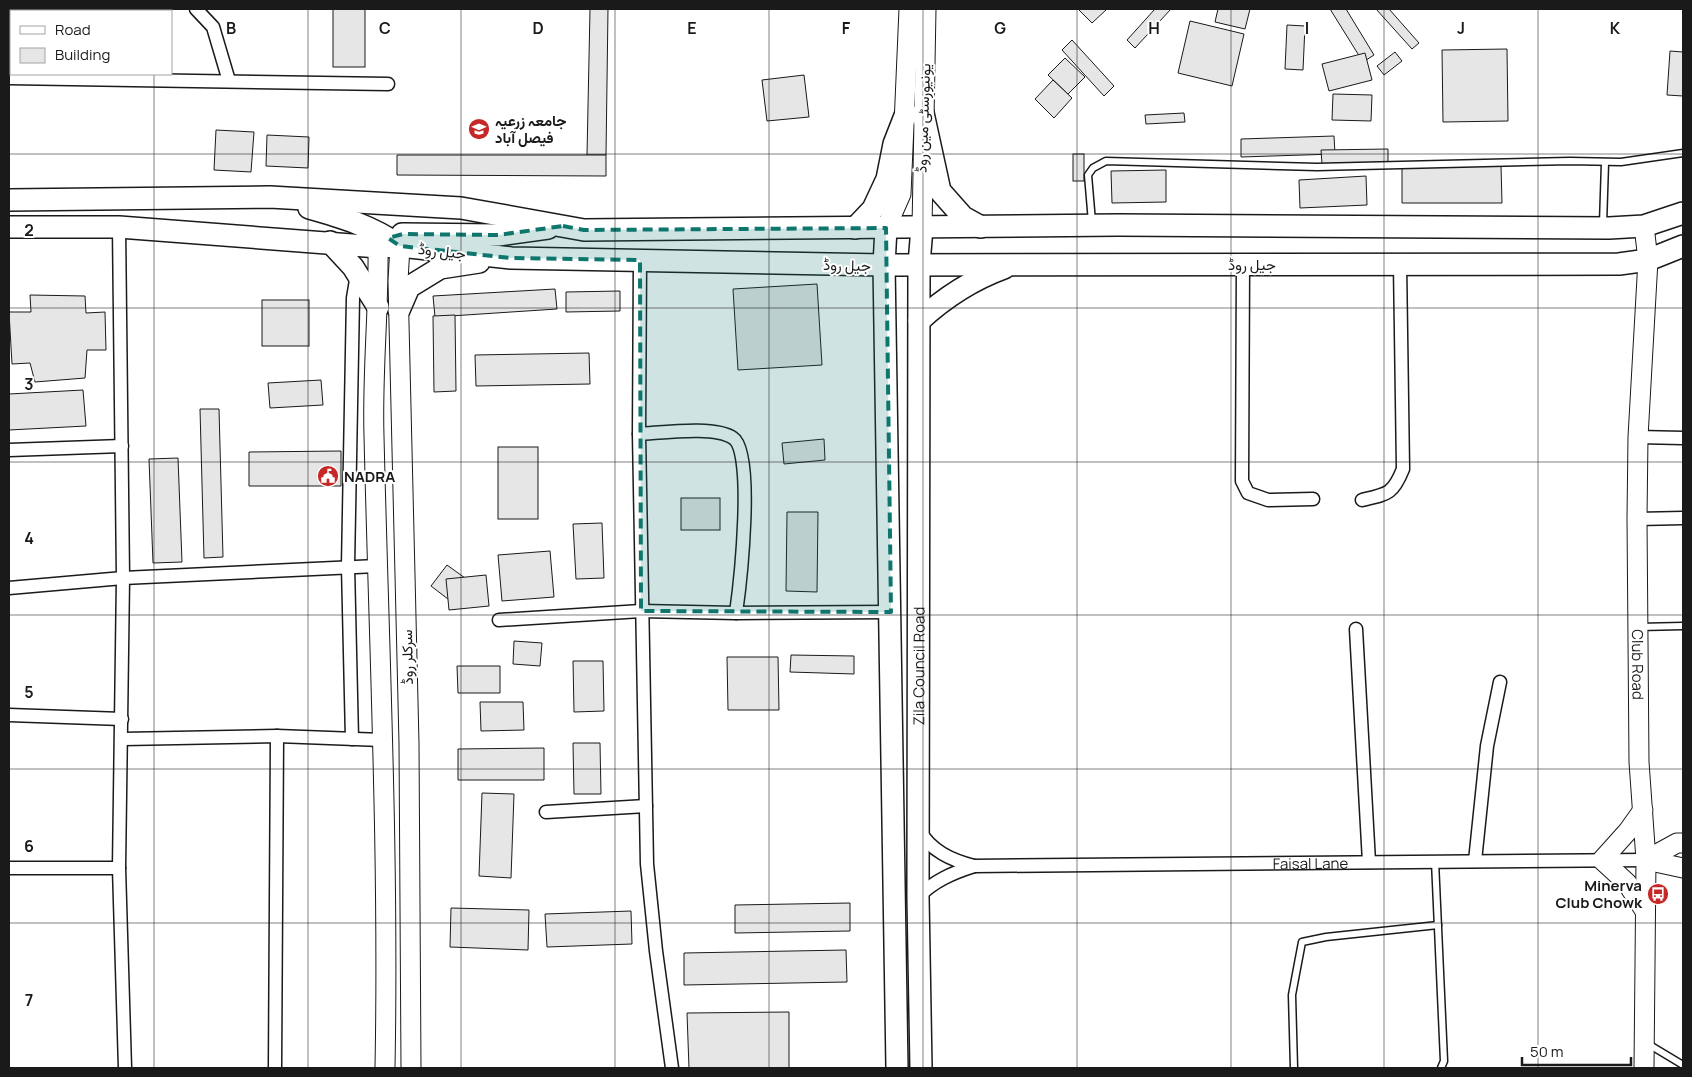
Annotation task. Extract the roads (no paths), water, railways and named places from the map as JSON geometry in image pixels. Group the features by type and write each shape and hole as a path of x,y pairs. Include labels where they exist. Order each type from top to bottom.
{"main road":[{"name":"یونیورسٹی مین روڈ","path":"909,9 922,228"},
{"name":"یونیورسٹی مین روڈ","path":"886,228 902,194 914,115 926,9"},
{"path":"914,115 940,191 963,217 981,227"},
{"path":"855,228 874,209 887,178 894,144 914,115"},
{"path":"270,197 346,218 388,244 403,234 498,235 563,226"},
{"path":"9,200 270,197 461,208 584,230 1092,226 1603,228 1644,226 1683,213"},
{"name":"Club Road","path":"1644,226 1648,260 1638,437 1637,519 1639,762 1646,860 1644,1068"},
{"name":"جیل روڈ","path":"9,227 119,228 388,244 511,258 884,265 1619,264 1648,260 1683,246"},
{"name":"Zila Council Road","path":"886,228 884,265 897,1068"},
{"name":"Zila Council Road","path":"921,1068 918,828 919,264 922,228"},
{"path":"330,242 357,274 378,306"},
{"name":"سرکلر روڈ","path":"385,1068 388,936 374,433 378,306 388,244"},
{"name":"سرکلر روڈ","path":"388,244 399,310 408,734 411,1068"},
{"path":"399,310 410,287 440,268 511,258"},
{"path":"919,321 943,299 980,277 1016,264"},
{"path":"1642,810 1628,831 1602,860 1627,883 1646,912"},
{"name":"Faisal Lane","path":"1646,860 1677,844 1683,844"},
{"name":"Faisal Lane","path":"1646,860 1683,868"}],"street":[{"path":"196,9 213,27 229,82"},
{"path":"9,78 388,84"},
{"path":"119,228 124,578 123,739 119,868 124,1068"},
{"path":"640,260 641,611 647,864 656,951 672,1068"},
{"path":"1243,264 1242,481 1248,493 1268,500 1313,499"},
{"path":"1362,500 1387,495 1396,486 1403,468 1400,264"},
{"path":"352,739 348,566 353,298 357,274"},
{"path":"353,298 378,306"},
{"path":"639,434 711,432 732,437 740,444 744,469 743,547 736,613"},
{"path":"1638,437 1683,438"},
{"path":"9,450 122,446"},
{"path":"1637,519 1683,518"},
{"path":"9,588 124,578 378,566"},
{"path":"500,620 641,611 736,613 890,612"},
{"path":"1356,629 1369,862"},
{"path":"1474,861 1487,746 1500,682"},
{"path":"9,715 122,719"},
{"path":"123,739 277,736 382,740"},
{"path":"276,1068 277,736"},
{"path":"546,812 646,806"},
{"name":"Faisal Lane","path":"918,828 924,838 946,857 974,866 1646,860"},
{"name":"Faisal Lane","path":"918,897 929,886 943,878 974,866"},
{"path":"9,868 119,868"}],"lane":[{"path":"1092,226 1088,175 1093,168 1106,161 1317,167 1570,161 1605,163 1683,153"},
{"path":"1603,228 1605,163"},
{"path":"1638,627 1683,626"},
{"path":"1435,861 1444,1060 1441,1068"},
{"path":"1294,1068 1292,995 1302,942 1326,937 1438,925"},
{"path":"1645,1042 1683,1065"}],"place":[{"name":"جامعہ زرعیہ فیصل آباد","path":"479,129"},
{"name":"NADRA","path":"328,476"},
{"name":"Minerva Club Chowk","path":"1658,894"}]}
